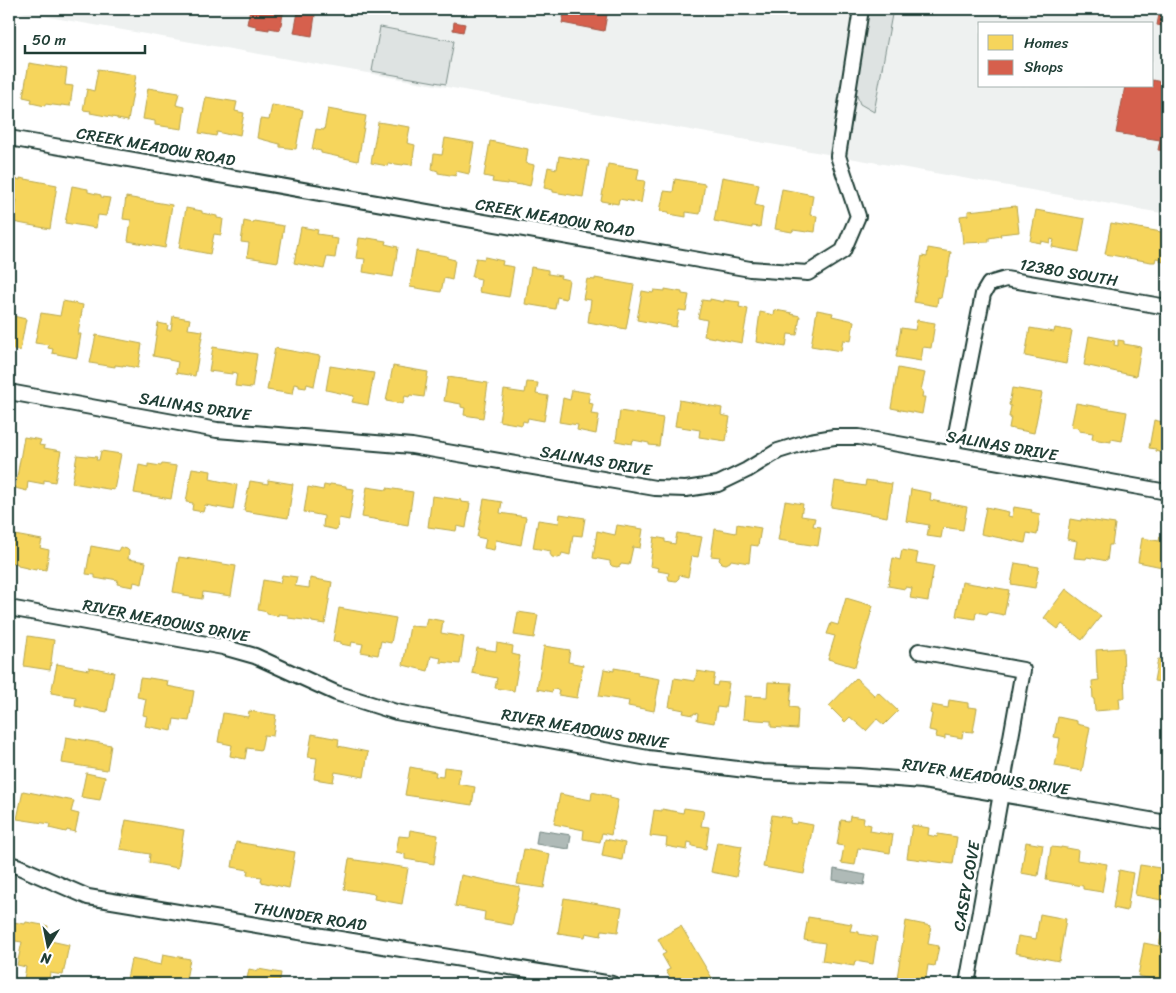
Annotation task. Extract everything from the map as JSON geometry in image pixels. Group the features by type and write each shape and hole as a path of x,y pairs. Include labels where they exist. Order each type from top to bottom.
{"street":[{"name":"CREEK MEADOW ROAD","path":"9,138 750,270 808,273 843,251 858,216 838,156 861,9"},
{"name":"12380 SOUTH","path":"952,454 983,294 989,284 1006,279 1167,307"},
{"name":"SALINAS DRIVE","path":"9,392 217,430 412,446 655,488 686,489 718,484 747,470 778,451 810,441 834,437 859,437 1167,492"},
{"name":"RIVER MEADOWS DRIVE","path":"9,608 223,647 254,656 336,693 396,712 648,758 762,772 923,781 1167,823"},
{"name":"CASEY COVE","path":"919,652 1023,670 967,984"},
{"name":"THUNDER ROAD","path":"9,864 88,897 612,984"}],"shaded area":[{"path":"9,9 1167,9 1167,214 9,10"},
{"path":"867,9 893,9 874,112 860,104 854,88"},
{"path":"380,27 454,41 446,84 372,71"},
{"path":"538,830 571,835 569,849 536,844"},
{"path":"834,869 866,875 864,885 833,880"}],"building: Homes":[{"path":"29,63 67,69 65,85 73,86 70,106 45,104 45,106 31,103 32,99 23,97"},
{"path":"98,69 136,75 128,121 83,110 87,89 94,91"},
{"path":"9,73 15,74 12,95 9,95"},
{"path":"148,88 179,93 176,105 185,107 182,129 155,125 155,121 143,119"},
{"path":"206,97 237,102 235,111 244,113 240,135 217,132 216,136 199,133"},
{"path":"272,105 303,110 296,149 280,147 280,144 257,138 260,119 269,120"},
{"path":"328,109 366,116 358,161 321,153 321,151 312,149 316,129 324,130"},
{"path":"378,122 410,127 407,143 415,145 412,165 388,163 388,166 371,163"},
{"path":"445,138 474,143 469,174 456,171 456,176 438,173 438,171 432,169 434,154 442,155"},
{"path":"490,141 528,149 526,163 534,165 530,186 492,182 493,178 484,176"},
{"path":"559,156 589,161 583,197 553,192 553,190 544,188 548,167 557,169"},
{"path":"608,164 639,169 637,180 645,181 641,203 619,199 618,204 601,201"},
{"path":"722,177 759,184 755,205 763,207 760,227 752,226 752,228 714,221"},
{"path":"11,178 57,185 50,229 13,222 17,200 9,199"},
{"path":"675,179 705,184 700,214 686,212 686,217 660,211 664,191 673,192"},
{"path":"72,186 88,189 88,192 110,198 106,216 98,215 96,228 65,223"},
{"path":"782,189 813,195 810,215 817,216 815,232 793,230 792,232 775,229"},
{"path":"126,197 172,205 165,248 128,241 131,220 123,219"},
{"path":"1016,206 1019,232 1000,234 1001,236 989,238 989,242 963,243 960,216 968,215 968,211"},
{"path":"186,208 202,211 202,213 223,219 221,235 214,234 210,254 179,248"},
{"path":"1036,210 1085,219 1079,252 1052,247 1054,240 1051,239 1050,243 1030,241"},
{"path":"244,221 284,226 278,262 247,257 249,243 241,242"},
{"path":"1111,223 1167,233 1167,263 1156,258 1155,262 1151,262 1105,254"},
{"path":"301,227 318,230 317,234 338,239 335,258 327,257 324,269 294,263"},
{"path":"359,238 386,241 385,244 398,247 393,277 363,272 365,259 356,258"},
{"path":"928,248 951,252 947,277 945,277 941,298 938,297 937,306 914,302 922,256 927,257"},
{"path":"416,251 447,256 447,258 455,260 452,280 444,278 441,292 410,287"},
{"path":"485,257 503,261 502,265 514,267 509,297 479,292 481,279 472,277 476,258 484,259"},
{"path":"531,267 548,270 548,274 561,276 560,278 569,280 566,299 557,297 555,309 525,304"},
{"path":"595,278 634,285 626,329 588,322 591,300 583,299 587,279 595,280"},
{"path":"665,289 689,295 686,311 679,310 676,327 637,320 642,291 653,293 654,290 665,291"},
{"path":"710,299 724,302 724,300 740,302 739,307 748,309 742,343 704,336 707,320 698,318 702,300 710,301"},
{"path":"63,301 83,305 78,334 81,334 77,358 52,353 53,349 48,348 49,345 35,343 41,313 60,316"},
{"path":"775,310 800,316 797,335 788,334 786,347 756,342 760,312 774,315"},
{"path":"817,310 833,313 832,316 854,321 851,341 843,340 841,351 811,346"},
{"path":"9,315 26,319 20,351 9,349"},
{"path":"173,316 190,319 188,329 203,331 195,376 176,373 178,362 153,356 158,323 168,325 167,330 171,330"},
{"path":"917,320 935,323 931,348 923,347 921,361 896,357 901,328 915,330"},
{"path":"1030,328 1054,332 1055,328 1072,331 1066,364 1025,356"},
{"path":"96,335 142,344 138,368 90,363"},
{"path":"1089,336 1115,341 1114,345 1118,346 1118,340 1124,341 1124,344 1141,347 1136,376 1084,365"},
{"path":"213,347 257,354 252,388 235,386 237,373 209,371"},
{"path":"275,348 320,356 314,386 307,384 306,388 294,384 292,394 267,390"},
{"path":"1167,354 1167,380 1161,379"},
{"path":"330,366 374,373 368,405 352,402 354,396 326,390"},
{"path":"393,366 428,372 424,397 405,396 403,404 386,401"},
{"path":"898,368 925,373 921,390 923,391 922,397 925,397 922,414 891,408"},
{"path":"448,377 488,383 483,418 464,415 465,408 461,407 461,404 444,401"},
{"path":"527,382 538,383 536,394 548,396 544,421 528,418 527,422 523,421 522,425 499,421 504,390 525,393"},
{"path":"1012,388 1042,393 1034,433 1009,428 1011,406 1009,405"},
{"path":"572,390 590,393 588,403 593,404 591,414 599,415 596,434 577,430 578,425 559,422 563,398 570,400"},
{"path":"679,400 722,408 721,415 730,417 726,441 699,437 700,430 675,426"},
{"path":"1076,403 1127,412 1122,441 1111,439 1111,442 1092,439 1093,433 1079,431 1079,428 1071,427"},
{"path":"620,411 663,418 659,446 633,440 632,444 616,441"},
{"path":"1154,420 1167,423 1167,454 1149,448"},
{"path":"24,437 41,440 39,445 45,446 44,448 61,451 55,482 44,480 44,484 28,481 27,491 15,488"},
{"path":"101,451 121,454 114,490 72,483 77,455 97,457 96,460 99,460"},
{"path":"148,464 177,466 171,499 134,493 139,465 148,467"},
{"path":"192,468 211,471 210,479 237,485 233,510 205,505 203,512 192,510 193,503 186,502"},
{"path":"268,480 293,484 288,518 244,511 250,481 268,484"},
{"path":"866,480 892,484 887,517 831,507 835,481 865,486"},
{"path":"330,484 354,489 349,520 339,518 337,530 323,527 324,516 304,512 308,487 323,490 324,485 329,486"},
{"path":"367,487 413,492 408,525 362,517"},
{"path":"911,489 931,493 930,500 967,507 963,530 943,527 941,538 927,536 929,525 906,521"},
{"path":"432,496 470,503 466,528 457,526 456,531 428,527"},
{"path":"484,499 502,502 500,513 526,517 521,545 496,540 494,550 484,548 486,539 477,537"},
{"path":"785,501 803,504 801,516 815,518 813,526 821,527 818,546 778,540"},
{"path":"986,507 1009,512 1008,516 1012,517 1014,507 1032,510 1031,512 1040,514 1037,535 1027,533 1025,543 981,534"},
{"path":"560,514 585,518 582,536 573,535 570,555 562,553 561,557 558,558 552,557 551,551 533,548 538,520 559,523"},
{"path":"1070,519 1115,524 1112,545 1109,545 1107,561 1087,557 1086,559 1074,558 1077,541 1067,539"},
{"path":"737,524 761,528 758,546 751,545 749,563 731,560 726,564 722,563 719,560 720,557 711,556 715,529 736,533"},
{"path":"617,525 643,529 640,548 633,547 629,565 621,564 617,567 612,566 610,561 593,558 597,531 615,535"},
{"path":"677,533 702,537 698,557 692,556 688,577 679,575 676,581 669,580 669,573 658,571 659,568 650,566 654,537 665,539 665,542 675,544"},
{"path":"9,534 42,540 40,548 49,550 46,570 36,568 36,570 9,562"},
{"path":"1167,534 1167,568 1138,562 1142,538 1159,541 1160,536 1164,537"},
{"path":"91,546 118,551 120,547 127,549 129,551 128,559 146,562 142,584 134,582 133,587 117,584 118,580 95,578 95,575 86,574"},
{"path":"902,550 918,553 916,563 934,566 928,601 910,598 912,588 905,587 905,589 888,586 893,558 900,560"},
{"path":"179,557 236,566 231,596 203,592 202,599 173,592"},
{"path":"1015,563 1039,567 1035,588 1011,584"},
{"path":"282,575 297,577 295,586 309,588 310,578 332,582 325,624 288,618 288,615 267,614 267,612 258,610 263,580 280,583"},
{"path":"962,582 1009,590 1004,615 976,612 975,619 956,616"},
{"path":"1066,589 1101,616 1082,640 1062,624 1058,629 1044,618"},
{"path":"846,598 873,606 855,667 828,659 835,636 827,634 831,623 838,625"},
{"path":"339,608 396,618 391,643 381,641 378,655 361,652 363,644 352,642 351,646 333,641"},
{"path":"518,612 538,615 534,638 514,635"},
{"path":"427,618 443,621 441,633 464,637 460,664 440,662 441,658 431,656 428,671 403,665 410,626 425,627"},
{"path":"28,636 54,640 50,670 24,666"},
{"path":"497,643 513,646 512,654 520,656 514,691 495,688 497,678 472,673 477,648 496,651"},
{"path":"544,646 570,650 568,662 583,665 577,698 558,695 559,690 553,689 552,692 537,689"},
{"path":"1123,648 1125,698 1119,698 1120,709 1095,711 1092,681 1099,680 1096,650"},
{"path":"1158,659 1167,660 1167,683 1154,681"},
{"path":"57,664 114,672 107,712 75,706 76,697 51,693"},
{"path":"614,668 638,672 637,675 660,679 654,711 628,706 629,701 599,696 604,669 614,671"},
{"path":"697,671 715,674 713,685 717,686 718,682 729,683 725,708 717,707 714,723 697,720 698,714 683,713 684,710 669,707 674,678 695,681"},
{"path":"140,678 168,681 167,686 194,691 189,721 174,719 172,731 145,726 147,716 143,715 146,699 137,697"},
{"path":"856,678 875,696 878,692 898,711 884,725 877,719 866,731 850,717 845,722 829,706"},
{"path":"768,682 792,683 790,707 798,708 797,729 771,727 771,721 743,719 745,696 767,697"},
{"path":"949,700 968,703 968,707 977,708 973,732 963,731 962,738 945,735 945,739 936,737 937,732 929,730 932,705 948,708"},
{"path":"249,711 276,715 273,736 264,735 261,750 247,748 245,759 230,756 232,745 218,742 223,713 248,717"},
{"path":"1058,717 1077,721 1077,724 1090,727 1082,771 1055,766 1060,738 1054,737"},
{"path":"312,734 339,739 338,746 368,752 364,777 335,772 333,782 314,779 317,758 308,757"},
{"path":"66,737 111,745 107,770 62,763"},
{"path":"410,767 436,772 435,776 443,777 444,767 461,769 458,784 475,787 472,805 405,795"},
{"path":"86,773 105,777 100,800 81,797"},
{"path":"23,791 74,801 71,812 79,814 75,832 49,828 50,824 17,819"},
{"path":"592,792 618,800 611,835 602,833 600,842 583,839 584,830 554,824 560,794 591,800"},
{"path":"684,808 704,811 701,826 709,827 706,849 692,846 692,843 688,842 687,850 666,846 667,838 650,836 654,810 662,811 662,809 683,813"},
{"path":"772,815 791,818 790,823 796,824 797,822 813,825 804,874 763,867"},
{"path":"850,816 864,818 863,823 871,825 870,831 893,835 890,853 858,848 855,865 841,863 844,846 837,845 841,820 849,821"},
{"path":"126,820 184,830 178,868 149,863 150,854 120,849"},
{"path":"912,825 929,828 928,835 937,837 938,834 957,837 953,864 907,858"},
{"path":"410,830 438,835 434,864 405,859 405,854 396,852 399,836 409,837"},
{"path":"605,839 625,843 622,860 602,856"},
{"path":"236,842 295,852 289,888 261,882 262,877 247,875 248,870 232,867"},
{"path":"717,842 742,846 736,877 711,872"},
{"path":"1026,842 1043,845 1038,876 1021,873"},
{"path":"1051,847 1078,850 1077,860 1107,864 1102,892 1083,889 1083,886 1046,880"},
{"path":"524,849 550,854 544,888 517,884"},
{"path":"349,859 408,868 402,904 374,899 375,894 344,889"},
{"path":"1140,865 1167,869 1167,901 1135,895"},
{"path":"1119,870 1133,873 1127,911 1113,908"},
{"path":"461,875 520,887 512,925 484,920 485,912 455,906"},
{"path":"564,898 622,908 618,932 602,930 601,936 586,933 585,937 558,933"},
{"path":"1040,914 1066,919 1059,961 1015,953 1018,936 1036,939"},
{"path":"808,917 852,924 850,931 877,937 873,964 855,961 854,966 822,961 825,943 804,940"},
{"path":"906,921 931,926 928,944 939,946 935,966 928,965 925,984 896,984"},
{"path":"13,922 48,926 46,940 69,945 63,975 50,973 48,984 24,979 26,967 17,965 22,942 9,940"},
{"path":"681,926 712,978 702,984 674,984 666,971 670,969 662,955 666,953 658,939"},
{"path":"1162,931 1167,932 1167,982 1138,976 1144,943 1159,946"},
{"path":"163,954 190,959 185,984 126,984 131,959 161,965"},
{"path":"249,969 281,973 279,984 246,984"},
{"path":"1028,978 1047,981 1046,984 1026,984"},
{"path":"717,979 745,984 716,984"}],"building: Shops":[{"path":"250,9 284,9 280,30 256,28 256,26 247,24"},
{"path":"565,9 608,9 604,31 562,23"},
{"path":"1160,9 1167,9 1167,27 1157,25"},
{"path":"298,12 315,15 312,36 294,33"},
{"path":"454,22 465,24 463,32 453,30"},
{"path":"1154,80 1167,83 1167,151 1158,150 1160,140 1116,133 1125,88 1154,88"}]}
